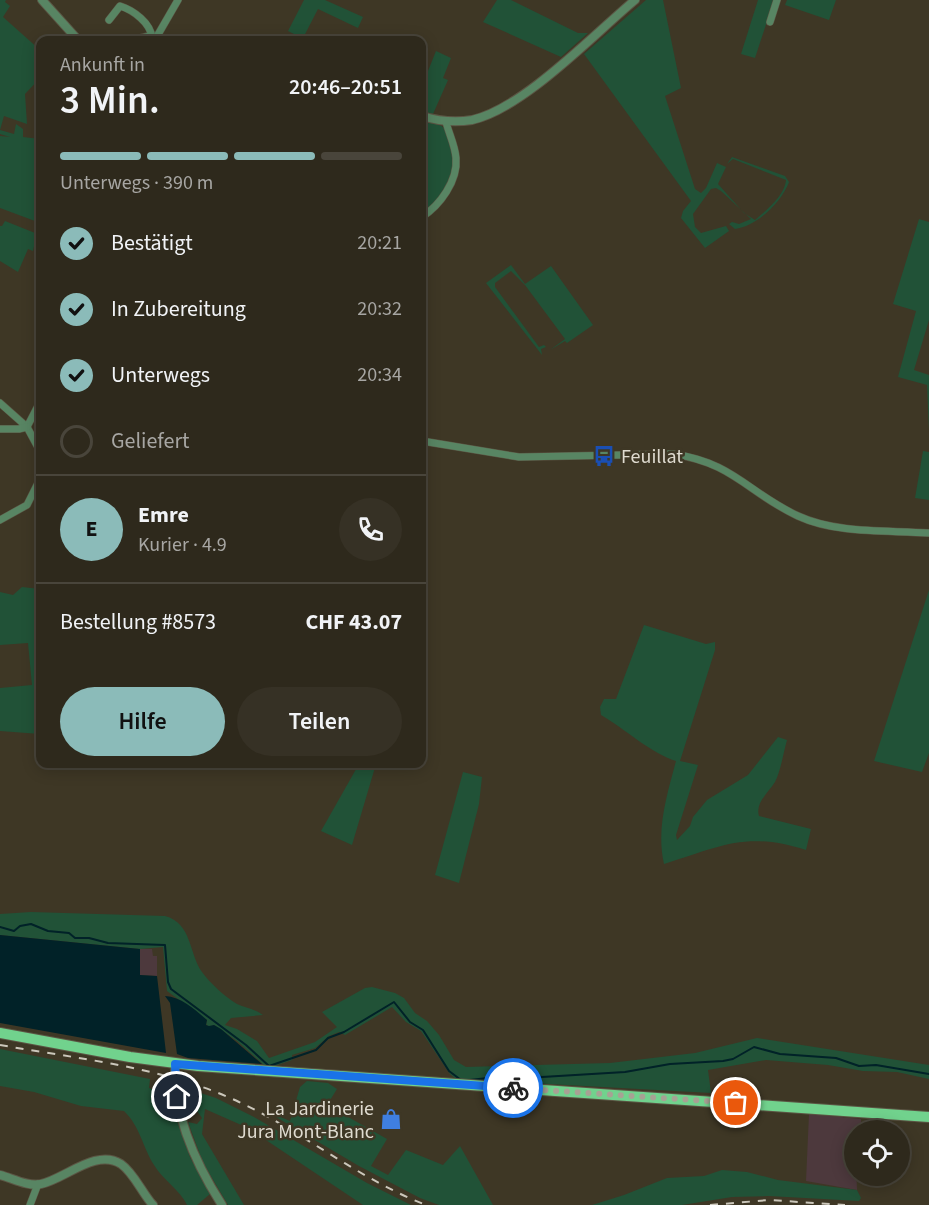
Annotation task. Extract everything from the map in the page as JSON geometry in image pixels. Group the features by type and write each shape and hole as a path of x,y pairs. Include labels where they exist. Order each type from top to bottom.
{"main road":[{"path":"0,1033 175,1064 929,1117"}],"street":[{"path":"42,0 74,36"},
{"path":"159,36 178,0"},
{"path":"426,117 446,122 479,118 516,100 635,0"},
{"path":"770,22 777,0"},
{"path":"109,20 120,6 134,13 155,36"},
{"path":"426,213 440,200 454,174 456,155 446,122"},
{"path":"0,403 27,427 36,444"},
{"path":"27,427 36,410"},
{"path":"0,429 27,427"},
{"path":"426,442 487,454 519,457 672,454 691,456 722,467 789,511 814,522 841,527 929,533"},
{"path":"0,520 22,509 36,491"},
{"path":"175,1064 177,1097 191,1145 202,1173 222,1205"},
{"path":"0,1175 38,1185 89,1163 111,1161 127,1170 153,1205"},
{"path":"30,1205 38,1185"}],"shaded area":[{"path":"140,949 152,949 153,956 157,956 157,976 140,975"},
{"path":"809,1114 861,1119 844,1120 844,1186 857,1186 857,1190 806,1181"}],"green space":[{"path":"0,0 6,0 5,2 10,6 3,17 36,46 36,82 25,94 27,124 4,116 0,130"},
{"path":"304,0 325,0 363,17 358,28 318,9 304,36 296,36 288,31"},
{"path":"497,0 511,0 578,33 588,33 561,57 483,22"},
{"path":"646,0 663,0 681,88 665,96 695,189 701,193 706,188 717,163 726,167 718,184 741,210 721,191 716,188 711,189 693,214 695,227 701,233 726,226 729,231 705,248 681,218 683,211 691,201 584,54"},
{"path":"758,0 774,0 755,58 741,54"},
{"path":"787,0 836,0 829,20 785,5"},
{"path":"436,51 451,58 443,78 448,80 433,114 426,112 426,76"},
{"path":"426,122 444,128 449,135 454,152 450,180 442,195 426,211"},
{"path":"16,124 23,129 23,137 36,139 35,221 0,208 0,136 10,137 0,134 0,130 14,134"},
{"path":"732,157 785,176 789,182 780,198 760,218 735,229 729,224 732,222 739,224 751,219 746,214 755,220 779,197 786,180 733,159 727,164"},
{"path":"919,219 929,222 929,320 914,370 929,375 929,430 927,385 898,377 916,311 893,304"},
{"path":"5,221 36,233 33,251 28,249 18,272 0,261 0,226"},
{"path":"511,265 525,284 551,266 593,325 567,343 565,341 550,350 565,339 525,285 511,271 495,283 495,287 539,347 544,345 546,347 541,349 542,355 486,283"},
{"path":"923,451 929,452 929,500 915,498"},
{"path":"22,587 36,589 36,734 0,731 0,688 32,685 28,643 0,645 0,592 13,595"},
{"path":"929,590 929,753 922,772 874,761"},
{"path":"644,625 706,644 715,642 715,650 680,761 698,765 676,835 677,840 690,826 693,817 707,800 748,775 778,737 787,740 775,782 760,802 759,816 811,829 806,850 785,844 750,841 718,847 664,864 662,825 676,761 648,747 601,715 600,707 604,699 616,699"},
{"path":"357,768 375,768 352,845 321,831"},
{"path":"463,772 482,777 479,804 459,883 435,875"},
{"path":"31,912 165,916 174,920 185,932 198,965 209,981 232,1001 263,1015 231,1018 225,1025 257,1041 269,1058 315,1042 337,1027 322,1012 365,988 372,987 395,993 404,998 415,1013 427,1021 439,1035 454,1060 466,1067 610,1063 695,1053 757,1038 929,1065 929,1079 897,1072 863,1071 828,1065 766,1060 708,1070 711,1093 456,1079 450,1074 421,1031 406,1022 392,1007 345,1035 339,1032 329,1036 315,1048 292,1055 292,1060 266,1067 237,1041 214,1025 209,1027 206,1024 207,1020 167,991 163,947 140,949 0,935 0,914"},
{"path":"0,1049 150,1079 149,1088 165,1094 170,1101 190,1157 210,1194 197,1205 187,1205 154,1165 138,1130 124,1111 81,1106 34,1092 0,1086"},
{"path":"307,1081 328,1083 337,1089 327,1105 387,1139 371,1166 388,1175 406,1150 443,1165 460,1146 493,1205 439,1205 420,1198 359,1166 264,1110 290,1121 300,1087"},
{"path":"179,1086 216,1098 254,1117 367,1183 411,1205 363,1205 248,1128 205,1109 202,1134 244,1205 228,1205 203,1163 188,1122 197,1124 202,1118 191,1102 181,1096"},
{"path":"722,1170 857,1190 861,1198 859,1201 769,1196 732,1197 682,1205 592,1205 667,1178 704,1176"}],"water":[{"path":"0,935 140,949 140,975 157,976 166,1053 0,1023"},
{"path":"165,996 188,1005 207,1020 206,1025 214,1025 221,1029 262,1064 188,1058 177,1054 170,1003"}],"waterway":[{"path":"0,927 14,931 20,926 31,924 48,931 69,933 75,938 89,938 108,943 165,945 168,982 171,989 246,1045 269,1066 316,1050 328,1038 344,1032 394,1002 410,1022 423,1030 449,1071 461,1080"},
{"path":"470,1080 524,1074 542,1077 625,1072 670,1064 723,1061 733,1059 754,1047 780,1054 836,1058 859,1066 876,1065 929,1074"}],"railway":[{"path":"0,1045 152,1072 211,1090 263,1114 354,1169 426,1205"},
{"path":"710,1205 769,1200 845,1205"}],"way so far":[{"path":"513,1088 736,1103"}],"place":[{"name":"Feuillat","path":"604,456"},
{"name":"La Jardinerie Jura Mont-Blanc","path":"391,1119"}],"route":[{"path":"177,1097 174,1078 175,1064 513,1088"}]}
